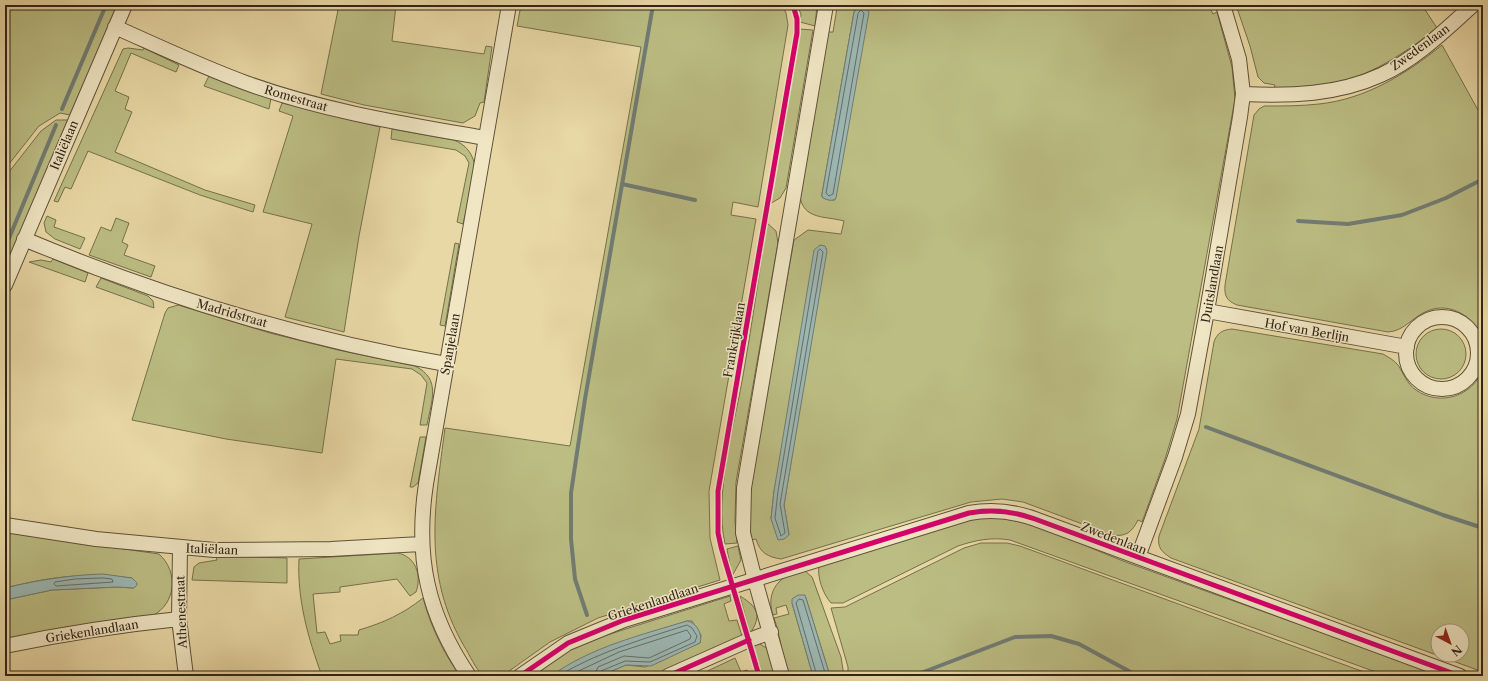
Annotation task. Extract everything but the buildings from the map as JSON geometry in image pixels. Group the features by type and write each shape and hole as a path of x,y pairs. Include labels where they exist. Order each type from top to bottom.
{"street":[{"name":"Italiëlaan","path":"5,285 125,5"},
{"name":"Spanjelaan","path":"469,676 450,645 436,614 428,590 421,544 423,500 508,5"},
{"path":"782,676 771,632 754,580 743,533 742,510 744,488 826,5"},
{"name":"Duitslandlaan","path":"1138,557 1183,433 1207,311 1243,94 1239,59 1222,5"},
{"name":"Zwedenlaan","path":"1243,94 1308,94 1345,88 1361,83 1382,74 1409,58 1474,5"},
{"name":"Romestraat","path":"115,27 247,83 305,101 380,120 485,138"},
{"name":"Madridstraat","path":"24,239 128,281 225,312 321,338 446,364"},
{"name":"Hof van Berlijn","path":"1207,311 1407,347"},
{"path":"1436,317 1449,317 1461,322 1470,330 1477,341 1479,352 1477,364 1472,374 1464,382 1454,388 1443,390 1432,388 1421,383 1413,375 1408,365 1407,347 1408,340 1414,329 1424,321 1436,317"},
{"name":"Zwedenlaan","path":"754,580 969,513 986,510 1020,514 1460,676"},
{"name":"Italiëlaan","path":"5,525 96,539 180,548 289,550 421,544"},
{"name":"Athenestraat","path":"180,548 179,619 186,676"},
{"name":"Griekenlandlaan","path":"520,676 568,643 590,633 624,620 754,580"},
{"name":"Griekenlandlaan","path":"5,646 49,636 179,619"},
{"path":"668,676 749,640 771,632"}],"green space":[{"path":"8,5 118,5 70,115 60,113 39,126 5,169 5,13"},
{"path":"339,5 396,5 392,41 484,54 486,46 492,47 484,102 480,103 475,116 463,123 364,105 321,94"},
{"path":"521,5 782,5 786,13 788,25 758,207 733,202 731,215 756,219 709,491 710,538 720,580 598,618 550,642 502,676 484,676 473,662 451,619 442,592 437,566 435,539 436,512 445,428 570,446 641,47 517,26"},
{"path":"797,5 817,5 815,26 800,22 801,14"},
{"path":"840,5 1208,5 1213,14 1217,12 1232,67 1235,99 1177,419 1165,459 1142,522 1138,520 1128,533 1112,535 1023,502 1002,499 971,502 781,559 765,554 760,548 756,539 751,540 749,503 751,482 794,240 808,230 841,234 844,221 816,216 810,213 802,204 800,196 827,32 833,32 837,8","holes":["856,9 835,200 828,200 822,197 822,194 854,12","826,248 784,505 789,535 771,519 774,491"]},
{"path":"1236,5 1422,5 1437,28 1409,49 1394,58 1378,67 1346,81 1311,88 1274,89 1275,85 1264,83 1258,77 1250,46"},
{"path":"799,29 813,30 786,188 780,198 768,205"},
{"path":"1442,45 1483,119 1483,336 1472,321 1457,311 1449,309 1432,309 1418,316 1398,330 1388,332 1237,305 1231,302 1227,298 1225,285 1254,115 1264,106 1299,106 1319,104 1353,97 1385,84 1414,66"},
{"path":"128,48 143,50 144,48 179,65 176,72 131,53 115,91 129,97 125,109 132,112 115,152 205,190 255,205 253,212 200,195 88,151 71,189 65,187 58,202 54,201 123,49"},
{"path":"209,76 271,98 269,109 204,86"},
{"path":"282,103 380,127 359,236 344,332 285,317 312,224 263,212 293,116 279,111"},
{"path":"56,120 68,120 5,270 5,177 41,131"},
{"path":"392,129 454,140 469,151 474,162 474,174 463,224 457,222 469,163 465,156 456,150 391,139"},
{"path":"47,216 56,220 54,227 85,238 80,249 55,239 46,232 44,223"},
{"path":"116,218 129,223 122,242 128,245 124,255 155,266 151,277 89,255 101,227 111,231"},
{"path":"767,223 776,231 778,243 736,482 735,521 737,543 725,544 722,525 723,482 746,357"},
{"path":"455,243 459,244 445,326 440,325"},
{"path":"53,259 88,273 85,282 29,262 41,260 51,262"},
{"path":"101,278 148,296 153,301 154,308 96,287"},
{"path":"178,305 270,333 338,350 415,366 429,377 432,384 433,392 427,425 420,425 427,383 421,375 412,369 336,359 322,453 226,439 132,420 165,313 168,308"},
{"path":"1232,329 1383,354 1396,363 1413,388 1425,395 1435,398 1455,396 1464,392 1472,386 1483,369 1483,672 1458,663 1470,663 1470,623 1430,623 1430,653 1171,558 1161,549 1159,544 1159,536 1199,429 1214,342 1218,334"},
{"path":"1441,329 1450,331 1459,336 1464,345 1466,354 1464,363 1459,372 1450,377 1441,379 1432,377 1423,372 1418,363 1416,354 1418,345 1423,336 1432,331"},
{"path":"420,437 426,437 418,483 413,487 410,487"},
{"path":"985,517 1024,523 1061,535 1134,565 1442,676 1387,676 1010,540 984,540 958,546 843,603 831,603 823,590 819,575 819,566 971,519"},
{"path":"5,532 159,554 170,570 172,587 170,596 160,611 152,616 67,627 5,640 5,600 52,590 117,587 133,588 132,578 99,575 53,578 5,588"},
{"path":"981,543 1007,543 1020,546 1375,676 848,676 848,667 831,608 845,607 964,548"},
{"path":"738,546 741,560 732,576 727,549"},
{"path":"397,553 409,558 416,568 418,573 418,586 416,592 410,596 397,579 340,587 340,592 313,594 317,633 325,632 330,644 341,641 340,635 358,635 359,630 408,609 423,598 438,639 460,676 322,676 304,618 300,589 299,559"},
{"path":"216,556 287,558 287,583 192,580 194,567 199,563 217,560"},
{"path":"805,571 812,577 815,585 841,657 844,676 830,676 805,595 792,603 813,676 786,676 780,639 774,618 789,614 786,605 776,608 777,614 773,615 771,598 773,591 782,579 796,572"},
{"path":"730,596 731,601 724,604 729,621 737,620 742,636 654,676 600,676 626,665 645,667 700,643 701,635 692,621 687,621 615,644 576,661 551,676 532,676 572,649 591,640"},
{"path":"740,596 751,604 756,612 756,622 750,634"},
{"path":"752,643 758,643 768,649 776,676 763,676"},
{"path":"735,658 741,672 747,670 749,676 697,676"}],"water":[{"path":"860,6 867,8 869,12 836,198 829,200 822,197 822,194 854,12"},
{"path":"820,245 825,246 827,251 784,505 789,535 784,539 778,540 771,519 774,491 814,250"},
{"path":"103,574 132,578 137,585 134,588 117,587 52,590 5,600 5,588 54,578"},
{"path":"798,595 805,595 830,676 813,676 792,603 792,599"},
{"path":"687,621 696,626 700,632 700,643 651,666 626,665 600,676 551,676 566,666 599,650 634,637"}],"waterway":[{"path":"62,109 106,5"},
{"path":"587,615 575,579 571,539 571,493 585,399 653,5"},
{"path":"5,248 56,125"},
{"path":"1298,221 1348,224 1402,215 1446,198 1483,179"},
{"path":"622,184 695,200"},
{"path":"1206,427 1443,515 1483,528"},
{"path":"913,676 1015,637 1051,636 1079,644 1138,676"}],"cycle path":[{"name":"Frankrijklaan","path":"759,676 721,547 718,533 718,491 797,33 797,19 793,5"},
{"path":"520,676 568,643 624,620 969,513 986,511 1019,514 1035,519 1460,676"},
{"path":"668,676 749,640"}]}
